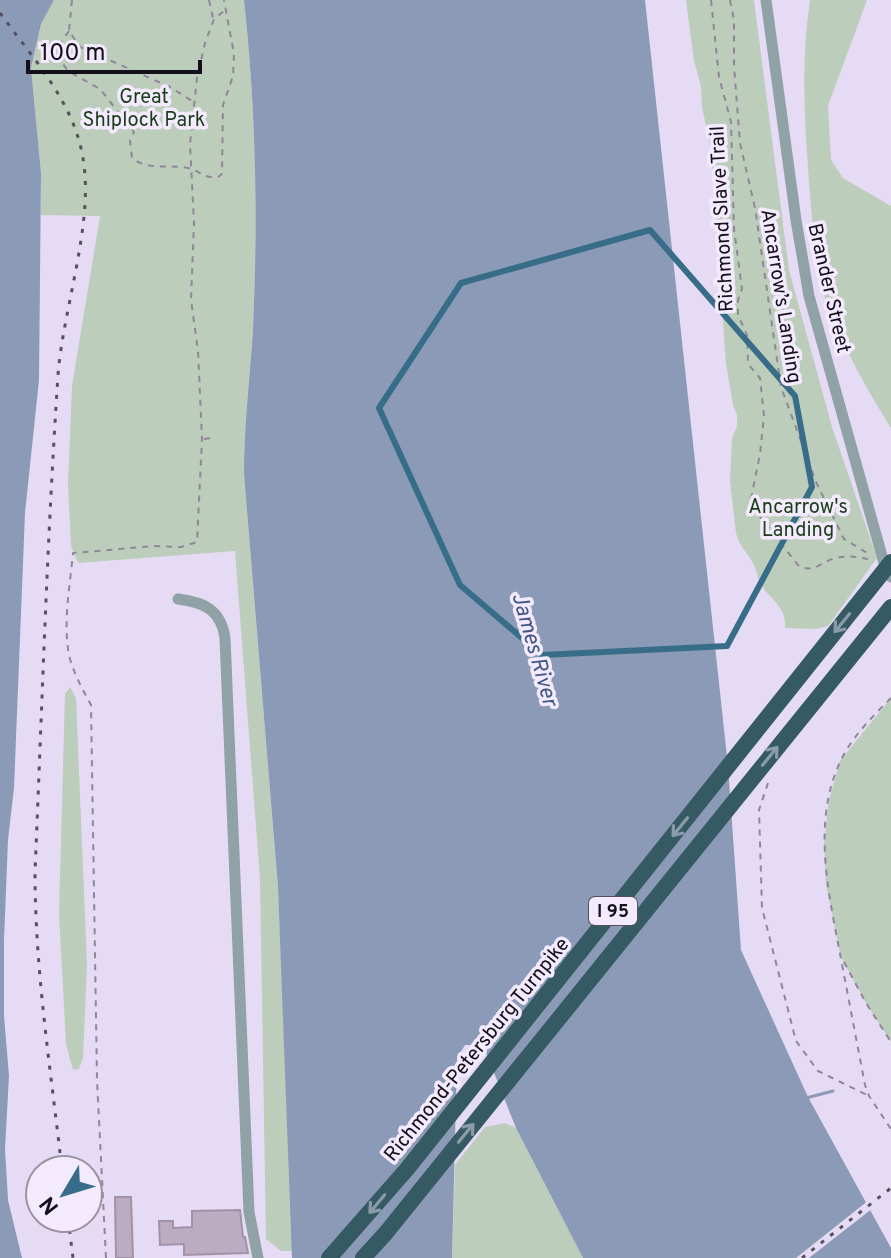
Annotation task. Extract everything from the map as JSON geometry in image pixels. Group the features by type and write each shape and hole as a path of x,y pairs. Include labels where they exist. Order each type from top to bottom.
{"highway":[{"name":"Richmond-Petersburg Turnpike","path":"329,1258 407,1169 887,563"},
{"name":"I 95","path":"363,1258 891,607"}],"street":[{"name":"Brander Street","path":"766,0 809,296 891,577"},
{"path":"178,599 197,601 210,608 218,615 225,638 249,1212 258,1258"}],"path":[{"path":"72,0 69,31 62,41 63,64 68,71 100,89 134,132 130,140 132,158 140,166 192,169 203,177 222,174 223,105 233,76 234,54 224,0"},
{"path":"209,0 214,19"},
{"name":"Richmond Slave Trail","path":"711,0 719,77 731,122 734,229 742,289 738,315 747,335 748,364 760,378 764,416 750,504 804,569 811,570 834,558 859,557 887,563"},
{"name":"Ancarrow’s Landing","path":"730,0 734,20 740,143 755,208 781,387 816,482 844,539 887,563"},
{"path":"106,1258 97,1080 91,705 69,655 68,617 73,553 155,546 181,547 197,542 202,439 198,351 191,300 194,223 190,144 193,102 205,43 214,19 224,11"},
{"path":"69,31 80,47 170,87 193,102"},
{"path":"202,439 211,438"},
{"path":"891,698 846,751 836,772 824,843 826,885 869,1096 891,1129"},
{"path":"769,780 759,810 762,908 796,1041 818,1071 869,1096"},
{"path":"841,957 891,1042"}],"highlighted area":[{"path":"650,230 795,396 812,487 727,646 542,655 460,585 379,408 461,283"}],"green space":[{"name":"Great Shiplock Park","path":"54,0 244,0 256,205 253,328 244,474 278,887 293,1251 281,1251 266,1239 260,879 235,551 78,563 71,546 68,484 72,386 100,216 41,215 41,173 31,68 41,24"},
{"name":"Ancarrow's Landing","path":"686,0 754,0 789,270 832,427 877,558 828,626 815,629 785,628 781,609 761,585 736,533 730,481 732,438 737,415 726,364 711,149"},
{"path":"810,0 867,0 828,106 831,160 843,178 891,206 891,428 842,340 829,309 818,268 804,98"},
{"path":"70,687 76,698 87,965 83,1058 79,1069 73,1070 66,1044 59,914 65,694"},
{"path":"891,698 891,1042 841,957 826,885 824,843 829,800 840,761"},
{"path":"505,1123 516,1128 583,1258 452,1258 455,1165 485,1127"}],"water":[{"path":"0,0 54,0 41,24 31,68 41,173 39,380 25,513 14,788 8,840 4,940 4,1016 9,1076 5,1149 8,1200 22,1258 0,1258"},
{"name":"James River","path":"244,0 645,0 728,766 741,950 808,1097 891,1248 891,1258 583,1258 516,1128 483,1045 465,1045 457,1058 452,1258 292,1258 278,887 244,474 253,329 256,205"}],"pier":[{"path":"869,1200 873,1208 809,1258 796,1258"}],"building":[{"path":"115,1197 131,1197 133,1258 116,1258"},
{"path":"240,1210 248,1253 184,1255 184,1244 160,1245 159,1221 173,1221 173,1228 192,1227 192,1211"}],"waterway":[{"path":"806,1098 833,1091"}],"railway":[{"path":"0,13 60,97 77,134 85,179 82,234 58,375 35,872 41,984 60,1154"},
{"path":"802,1258 891,1188"},
{"path":"70,1234 73,1258"}]}
